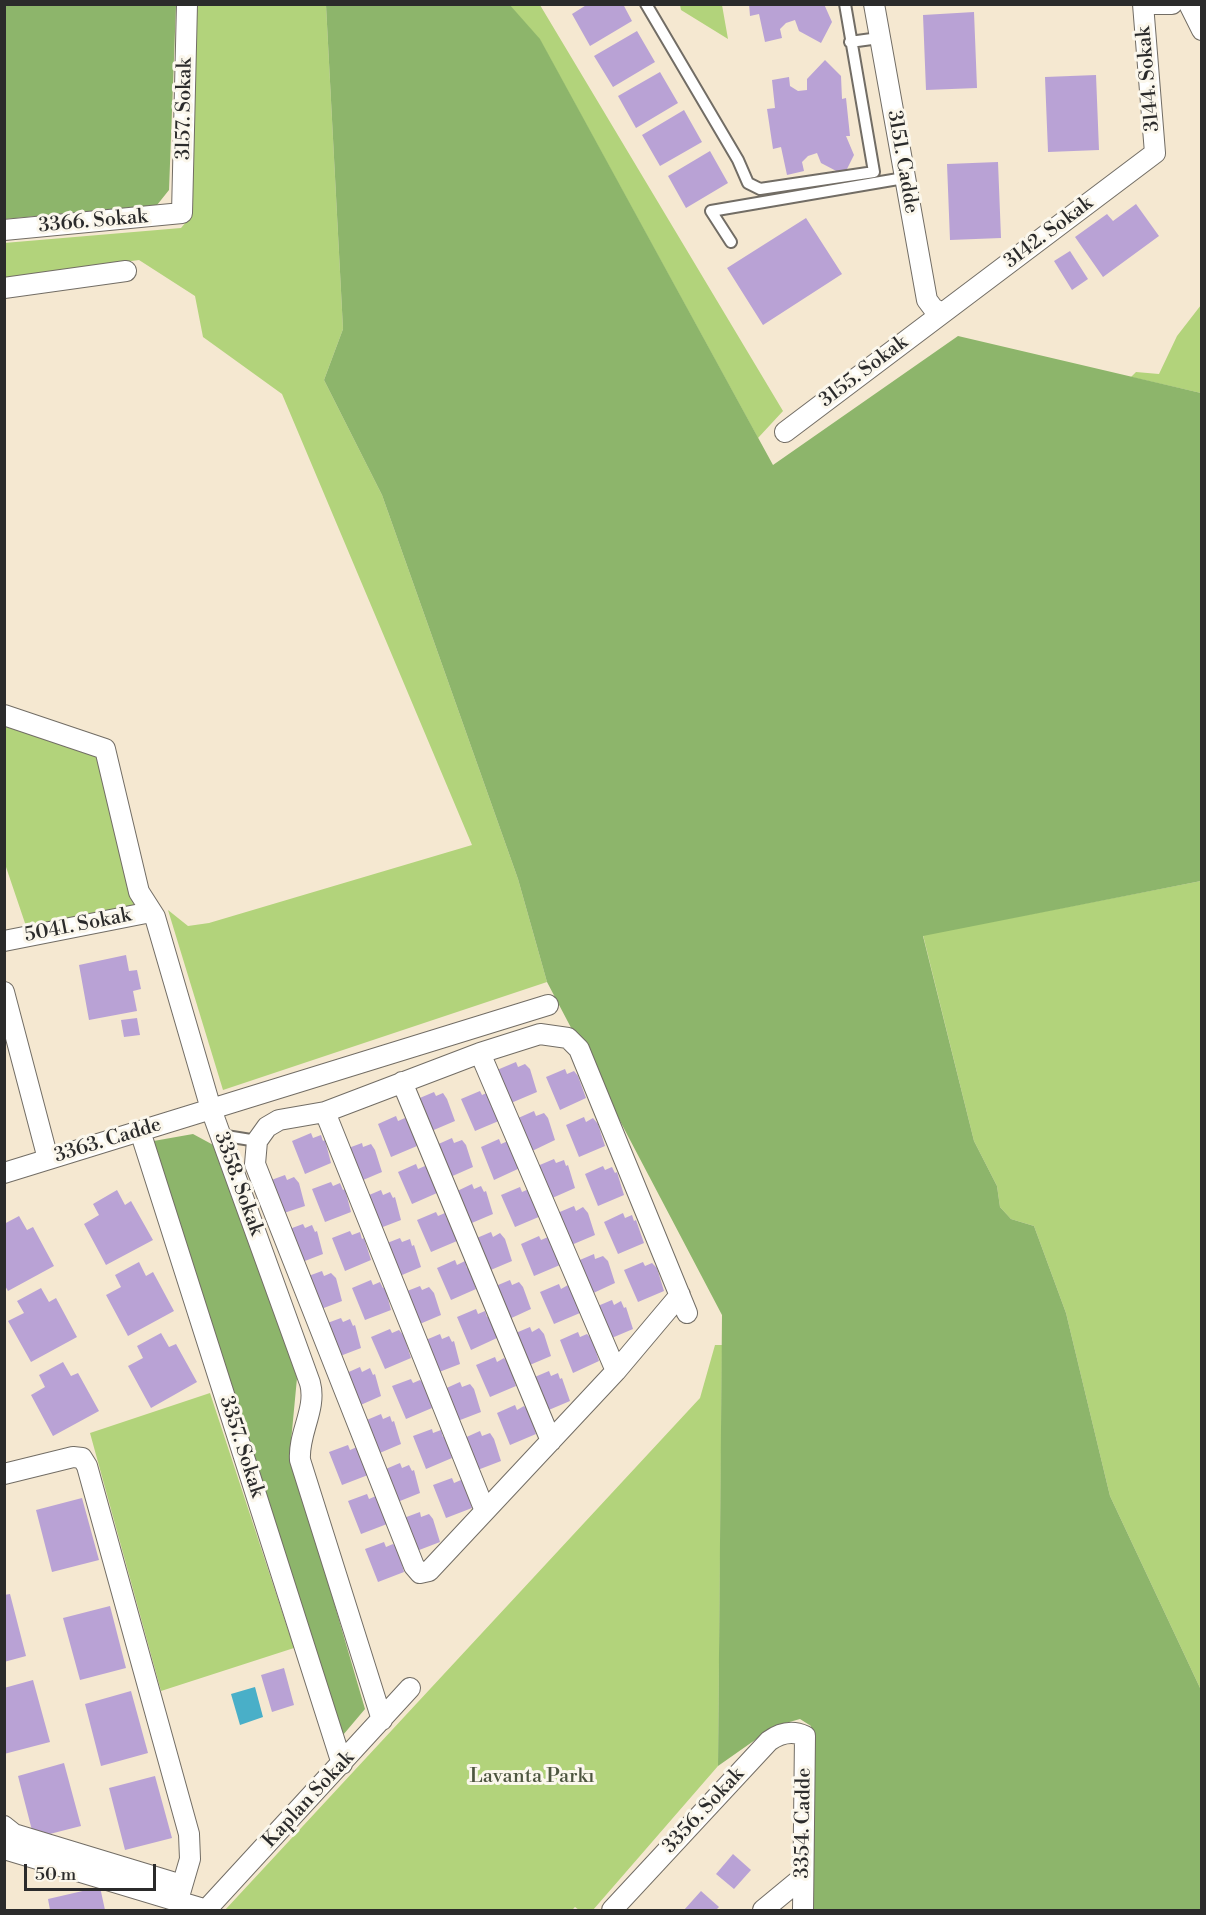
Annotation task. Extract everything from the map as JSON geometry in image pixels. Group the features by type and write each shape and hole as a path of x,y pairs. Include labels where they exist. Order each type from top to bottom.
{"street":[{"name":"3157. Sokak","path":"183,213 187,4"},
{"name":"3151. Cadde","path":"874,4 927,300 933,308 942,313"},
{"path":"1144,4 1172,4"},
{"name":"3144. Sokak","path":"1144,4 1155,153"},
{"path":"1189,4 1202,30"},
{"name":"3142. Sokak","path":"942,313 1155,153"},
{"name":"3366. Sokak","path":"4,230 183,213"},
{"path":"4,288 126,271"},
{"name":"3155. Sokak","path":"785,432 942,313"},
{"name":"3358. Sokak","path":"4,715 105,748 139,892 151,912 211,1109 312,1390 311,1407 300,1446 300,1460 382,1720"},
{"name":"5041. Sokak","path":"4,941 151,912"},
{"path":"4,992 8,1017 48,1159"},
{"name":"3363. Cadde","path":"4,1173 548,1005"},
{"path":"540,1034 568,1038 579,1049 683,1304 616,1371 429,1571 420,1573 414,1566 255,1164 257,1141 267,1126 279,1120 325,1112 402,1082 540,1034"},
{"path":"480,1053 616,1371"},
{"path":"402,1082 551,1441"},
{"path":"325,1112 485,1510"},
{"name":"3357. Sokak","path":"140,1131 342,1764"},
{"path":"4,1474 73,1457 82,1458 87,1466 189,1834 190,1859 180,1893"},
{"name":"Kaplan Sokak","path":"207,1910 410,1688"},
{"name":"3356. Sokak","path":"612,1911 769,1741 785,1733 805,1736"},
{"name":"3354. Cadde","path":"803,1911 805,1736"},
{"path":"4,1826 14,1834 180,1893 207,1910"},
{"path":"4,1849 180,1893"},
{"path":"763,1911 803,1878"}],"lane":[{"path":"646,4 741,166 748,183 755,189 874,172 845,4"},
{"path":"850,42 879,38"},
{"path":"731,242 711,211 904,178"},
{"path":"220,1135 257,1141"}],"green space":[{"path":"5,4 176,5 169,190 157,205 5,219"},
{"path":"509,4 540,39 773,465 958,336 1201,393 1201,881 923,936 974,1141 997,1186 1000,1207 1011,1219 1034,1226 1066,1313 1110,1496 1201,1690 1201,1910 810,1910 811,1726 800,1719 775,1726 718,1766 722,1315 547,982 518,879 382,495 324,380 343,329 326,5"},
{"path":"197,5 326,5 343,329 324,380 382,495 518,879 547,982 223,1090 168,910 188,926 209,923 472,845 282,394 203,337 195,296 139,260 5,278 4,243 181,228 192,215"},
{"path":"509,5 540,5 783,411 758,438 540,40"},
{"path":"680,5 722,5 728,39 681,10"},
{"path":"1201,305 1201,393 1131,377 1136,372 1159,374 1177,336"},
{"path":"4,725 99,757 135,909 27,929 5,864"},
{"path":"1201,881 1201,1690 1110,1496 1066,1313 1034,1226 1011,1219 1000,1207 997,1186 974,1141 923,935"},
{"path":"193,1134 217,1147 297,1378 290,1452 365,1709 343,1735 148,1142"},
{"name":"Lavanta Parkı","path":"715,1345 722,1345 718,1766 593,1910 579,1910 575,1907 572,1910 225,1910 700,1398"},
{"path":"210,1393 294,1648 161,1691 90,1433"}],"water":[{"path":"255,1687 263,1717 240,1725 231,1694"}],"building":[{"path":"588,4 623,4 632,21 590,46 572,14"},
{"path":"749,4 824,4 832,22 821,43 799,31 795,20 786,23 780,29 782,38 765,42 759,14 750,16"},
{"path":"974,12 977,88 926,90 923,15"},
{"path":"637,31 655,62 613,87 594,56"},
{"path":"825,60 841,76 842,99 846,98 850,136 846,136 854,155 844,175 821,163 817,153 808,156 802,162 804,171 787,175 781,147 773,149 767,109 775,108 772,80 789,77 790,86 798,91 807,90 807,79"},
{"path":"660,72 678,103 636,128 618,96"},
{"path":"1096,75 1099,150 1048,152 1045,77"},
{"path":"684,110 702,142 660,166 642,135"},
{"path":"710,151 728,183 686,208 668,176"},
{"path":"998,162 1001,238 950,240 947,164"},
{"path":"1136,204 1159,236 1103,277 1075,237 1107,214 1113,221"},
{"path":"806,218 842,274 763,325 727,268"},
{"path":"1070,251 1088,279 1072,290 1054,261"},
{"path":"126,955 129,971 137,970 141,989 133,991 137,1011 89,1020 79,965"},
{"path":"137,1018 140,1035 124,1037 121,1020"},
{"path":"516,1062 518,1067 525,1064 530,1069 537,1092 511,1103 497,1070"},
{"path":"565,1069 567,1074 574,1071 578,1076 586,1098 560,1110 546,1077"},
{"path":"480,1091 482,1095 489,1092 501,1120 475,1131 461,1099"},
{"path":"434,1092 436,1096 443,1093 455,1121 429,1132 415,1100"},
{"path":"534,1111 536,1116 544,1113 548,1118 555,1140 530,1152 516,1119"},
{"path":"396,1116 398,1121 405,1118 410,1123 417,1146 391,1157 378,1124"},
{"path":"584,1117 586,1122 593,1118 598,1124 605,1146 579,1157 566,1125"},
{"path":"311,1133 313,1138 321,1135 323,1141 325,1140 331,1163 305,1174 292,1141"},
{"path":"452,1138 454,1143 462,1140 466,1145 473,1167 448,1178 434,1146"},
{"path":"499,1139 501,1144 508,1141 520,1168 494,1180 481,1147"},
{"path":"362,1143 363,1147 371,1144 382,1172 356,1183 343,1150"},
{"path":"554,1159 556,1163 564,1160 566,1166 568,1165 575,1188 550,1199 535,1167"},
{"path":"416,1164 418,1169 425,1166 430,1171 437,1193 412,1204 398,1172"},
{"path":"603,1166 605,1170 612,1167 615,1173 617,1172 624,1195 598,1206 585,1174"},
{"path":"285,1175 287,1180 294,1177 299,1183 305,1206 278,1215 266,1182"},
{"path":"331,1182 333,1186 340,1183 343,1190 345,1189 351,1212 325,1222 312,1189"},
{"path":"472,1184 474,1189 481,1186 484,1192 486,1191 493,1214 467,1225 453,1193"},
{"path":"520,1187 522,1192 529,1189 541,1216 515,1227 501,1195"},
{"path":"117,1190 125,1205 131,1201 153,1240 106,1265 84,1224 99,1215 93,1204"},
{"path":"381,1190 383,1195 390,1192 393,1198 395,1197 401,1220 375,1230 362,1198"},
{"path":"574,1206 576,1211 583,1207 588,1213 595,1235 569,1246 555,1214"},
{"path":"436,1212 438,1216 445,1213 447,1219 449,1218 457,1241 431,1252 417,1220"},
{"path":"623,1213 625,1218 632,1215 634,1221 636,1220 644,1243 618,1254 604,1222"},
{"path":"19,1216 27,1230 33,1227 54,1266 8,1291 4,1284 4,1224"},
{"path":"303,1224 305,1228 312,1225 315,1232 317,1231 323,1254 297,1264 284,1231"},
{"path":"350,1231 352,1235 360,1232 371,1260 345,1271 332,1238"},
{"path":"491,1232 493,1237 500,1233 505,1239 512,1261 486,1272 472,1240"},
{"path":"539,1236 541,1240 548,1237 557,1251 554,1252 560,1265 534,1276 521,1244"},
{"path":"400,1238 402,1242 410,1239 421,1267 395,1278 382,1245"},
{"path":"594,1254 595,1259 603,1256 608,1261 615,1283 589,1295 575,1262"},
{"path":"455,1260 457,1265 465,1261 476,1289 451,1300 437,1268"},
{"path":"139,1262 146,1276 153,1272 174,1311 128,1336 106,1295 121,1287 115,1275"},
{"path":"643,1262 645,1266 652,1263 657,1268 664,1291 638,1302 624,1270"},
{"path":"322,1271 324,1276 331,1273 336,1278 342,1301 316,1311 303,1278"},
{"path":"371,1280 373,1285 380,1282 383,1288 385,1287 391,1310 365,1320 352,1288"},
{"path":"510,1280 512,1285 519,1282 523,1287 531,1309 505,1321 491,1288"},
{"path":"559,1284 561,1289 568,1285 571,1292 573,1291 580,1313 554,1324 540,1292"},
{"path":"420,1286 422,1290 429,1287 434,1293 441,1315 415,1326 402,1293"},
{"path":"41,1288 49,1302 56,1298 77,1337 31,1362 8,1321 24,1313 17,1301"},
{"path":"612,1300 614,1305 621,1301 624,1308 626,1307 633,1329 607,1340 593,1308"},
{"path":"476,1309 478,1314 485,1311 487,1317 489,1316 497,1338 471,1350 457,1317"},
{"path":"341,1318 343,1322 350,1319 353,1326 355,1325 361,1348 335,1358 322,1325"},
{"path":"530,1327 532,1332 539,1328 544,1334 551,1356 525,1367 511,1335"},
{"path":"390,1329 392,1333 399,1330 404,1336 411,1358 385,1369 371,1337"},
{"path":"578,1332 580,1337 587,1334 592,1339 599,1361 573,1373 560,1340"},
{"path":"161,1333 169,1347 176,1344 197,1382 151,1408 128,1366 143,1358 137,1346"},
{"path":"440,1334 442,1339 449,1336 452,1342 454,1341 460,1364 434,1374 421,1342"},
{"path":"495,1357 497,1362 504,1358 509,1364 516,1386 490,1397 476,1365"},
{"path":"63,1362 71,1376 78,1373 99,1411 53,1436 31,1395 45,1387 39,1375"},
{"path":"360,1367 362,1372 370,1368 373,1375 375,1374 381,1396 356,1407 342,1375"},
{"path":"549,1371 551,1376 558,1373 560,1379 562,1378 570,1401 544,1412 530,1379"},
{"path":"411,1379 413,1383 420,1380 425,1385 432,1408 406,1419 392,1386"},
{"path":"460,1382 462,1387 470,1384 474,1389 481,1412 455,1422 442,1390"},
{"path":"515,1405 517,1410 524,1406 529,1412 536,1434 510,1445 497,1413"},
{"path":"381,1414 383,1419 390,1416 392,1422 394,1421 401,1444 375,1455 362,1422"},
{"path":"432,1429 433,1433 441,1430 452,1458 426,1469 413,1436"},
{"path":"480,1431 482,1436 490,1433 501,1461 475,1471 462,1439"},
{"path":"348,1445 350,1450 357,1447 368,1475 342,1485 329,1452"},
{"path":"400,1463 402,1468 409,1465 412,1471 414,1470 420,1493 395,1503 381,1471"},
{"path":"452,1478 454,1483 461,1480 466,1485 472,1508 446,1518 433,1485"},
{"path":"367,1494 369,1499 376,1496 387,1524 361,1534 348,1501"},
{"path":"82,1498 99,1560 52,1572 36,1510"},
{"path":"420,1512 421,1517 429,1514 433,1519 440,1542 414,1552 401,1519"},
{"path":"384,1542 386,1547 393,1544 398,1549 404,1572 378,1582 365,1549"},
{"path":"10,1594 26,1656 4,1662 4,1595"},
{"path":"110,1606 126,1668 80,1680 63,1618"},
{"path":"284,1668 294,1705 272,1712 261,1675"},
{"path":"33,1680 50,1742 4,1754 4,1688"},
{"path":"131,1691 148,1753 101,1766 85,1704"},
{"path":"64,1763 81,1826 34,1838 18,1776"},
{"path":"155,1776 172,1838 125,1850 109,1788"},
{"path":"733,1854 751,1870 734,1889 716,1874"},
{"path":"100,1887 105,1910 50,1910 48,1899"},
{"path":"701,1891 719,1907 716,1910 684,1910"}]}
